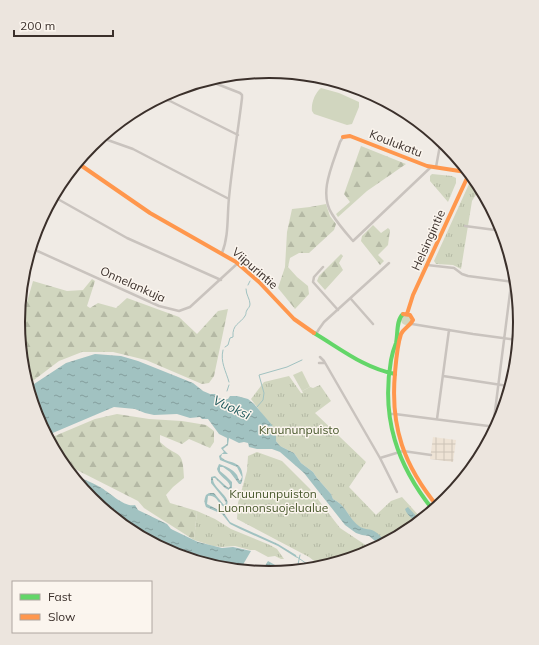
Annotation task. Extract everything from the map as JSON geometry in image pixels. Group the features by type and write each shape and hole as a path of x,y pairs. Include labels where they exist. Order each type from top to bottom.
{"main road":[{"name":"Koulukatu","path":"343,137 350,136 434,167 461,171"},
{"name":"Viipurintie","path":"82,166 142,209 222,253 238,264 265,288 296,321 372,368 389,374 395,374"},
{"name":"Helsingintie","path":"406,314 467,179"},
{"path":"430,506 406,470 401,452 396,424 395,374 402,332 412,324 412,317 406,314 401,315 399,319 399,329 389,374 389,414 393,436 401,452 422,487 434,503"},
{"path":"399,323 402,327 406,328"}],"street":[{"path":"218,84 242,95 238,135 228,199 225,247 222,253"},
{"path":"170,101 238,135"},
{"path":"343,137 340,142 327,184 326,199 331,214 354,242 434,167 439,147"},
{"path":"107,140 132,149 228,199"},
{"path":"58,199 127,238 221,280"},
{"path":"465,226 495,230"},
{"name":"Onnelankuja","path":"36,250 159,306 173,310 184,310 190,307 238,264"},
{"path":"316,334 324,322 389,263"},
{"path":"427,265 450,267 468,276 510,282"},
{"path":"323,267 314,276 313,282 338,310"},
{"path":"495,416 503,338 511,287"},
{"path":"350,299 373,324"},
{"path":"412,324 513,339"},
{"path":"436,419 449,330"},
{"path":"320,357 325,363 380,458 397,492"},
{"path":"319,363 325,363"},
{"path":"442,376 506,386"},
{"path":"389,414 491,427"},
{"path":"380,458 401,452 431,455"}],"green space":[{"path":"321,88 339,93 359,102 359,107 352,124 347,125 314,114 312,111 313,102 315,95"},
{"path":"361,146 406,164 367,191 338,217 336,214 350,202 344,194"},
{"path":"432,174 452,176 456,178 456,183 448,202 430,181 430,176"},
{"path":"469,184 471,184 477,193 472,201 461,269 453,265 436,264 434,261"},
{"path":"326,204 330,216 336,224 334,230 309,253 299,253 290,258 288,267 308,286 309,294 295,309 278,288 285,267 287,232 292,209"},
{"path":"373,225 381,233 388,228 390,230 388,245 378,255 384,261 380,265 361,241 362,236"},
{"path":"341,254 343,256 339,263 343,270 325,290 317,281 319,276"},
{"path":"92,279 95,281 87,306 90,308 98,303 116,308 127,298 179,317 197,334 218,311 228,309 214,376 209,383 202,384 146,360 113,352 82,352 59,361 32,381 27,354 25,322 26,305 33,281 67,291 83,290"},
{"path":"406,315 411,320 406,325 401,320"},
{"path":"302,371 310,387 302,391 293,375"},
{"name":"Kruununpuisto","path":"289,376 301,393 310,387 313,388 320,385 331,401 315,413 366,462 349,487 376,515 391,501 402,497 419,515 405,526 383,539 372,531 358,526 341,505 333,499 331,494 313,472 301,463 294,453 280,446 276,441 276,433 251,399 264,382"},
{"path":"117,414 206,425 214,431 214,442 210,448 189,439 182,444 160,435 160,442 181,457 184,478 166,495 170,503 197,511 194,540 144,508 138,501 74,469 53,437 95,419"},
{"name":"Kruununpuiston Luonnonsuojelualue","path":"257,452 282,461 310,489 340,528 367,546 333,559 316,562 309,557 237,519 238,503 247,471 248,456"},
{"path":"197,511 215,519 231,529 270,545 277,549 284,559 275,556 268,557 255,550 235,546 213,546 194,540"}],"shaded area":[{"path":"433,437 456,440 453,462 430,459"}],"water":[{"name":"Vuoksi","path":"95,354 121,356 138,361 193,383 203,391 210,394 216,394 216,397 228,399 230,396 237,396 248,399 272,425 276,433 276,441 280,446 294,453 301,463 313,472 331,494 333,499 341,505 355,523 363,528 376,532 383,539 377,542 369,536 356,533 345,525 304,473 280,452 272,449 257,449 249,447 248,443 239,443 229,438 228,445 223,449 228,454 222,454 221,457 238,465 243,476 242,482 239,484 230,472 223,467 220,467 220,471 232,482 232,488 229,490 213,478 216,486 227,500 227,504 225,507 215,498 208,496 207,504 224,513 230,522 278,544 296,555 297,558 278,546 230,524 222,514 206,507 205,498 209,493 214,493 224,505 226,503 211,483 211,477 215,476 227,487 229,488 230,486 218,472 217,469 219,464 233,471 240,481 242,477 237,467 220,460 219,456 224,452 221,448 227,444 227,438 219,434 208,419 202,419 200,417 190,418 177,414 154,415 135,409 114,407 51,434 33,385 66,363"},
{"path":"81,478 100,487 122,502 135,505 138,510 167,524 171,529 198,542 222,548 233,547 251,551 243,565 238,565 206,559 161,542 134,526 108,506"},
{"path":"408,507 417,517 413,519 405,509"},
{"path":"268,561 276,567 270,567 264,567"}],"waterway":[{"path":"248,285 250,281"},
{"path":"225,347 228,345 230,338 233,337 235,327 243,319 250,306 246,289"},
{"path":"223,350 223,362 229,382"},
{"name":"Vuoksi","path":"257,407 263,400 264,393 259,375 287,367 302,360"},
{"name":"Vuoksi","path":"227,391 229,385"},
{"path":"298,565 300,555"},
{"path":"297,557 307,564"}],"traffic: fast":[{"path":"403,314 398,323 396,343 391,358 388,381 390,421 401,458 420,493 430,507"},
{"path":"314,333 363,363 395,374"}],"traffic: slow":[{"path":"343,137 350,136 427,166 461,171"},
{"path":"82,166 150,213 236,262 259,282 294,319 314,333"},
{"path":"407,314 413,295 467,179"},
{"path":"403,314 410,315 413,320 401,334 397,354 394,393 397,428 408,461 426,492 434,503"}]}
